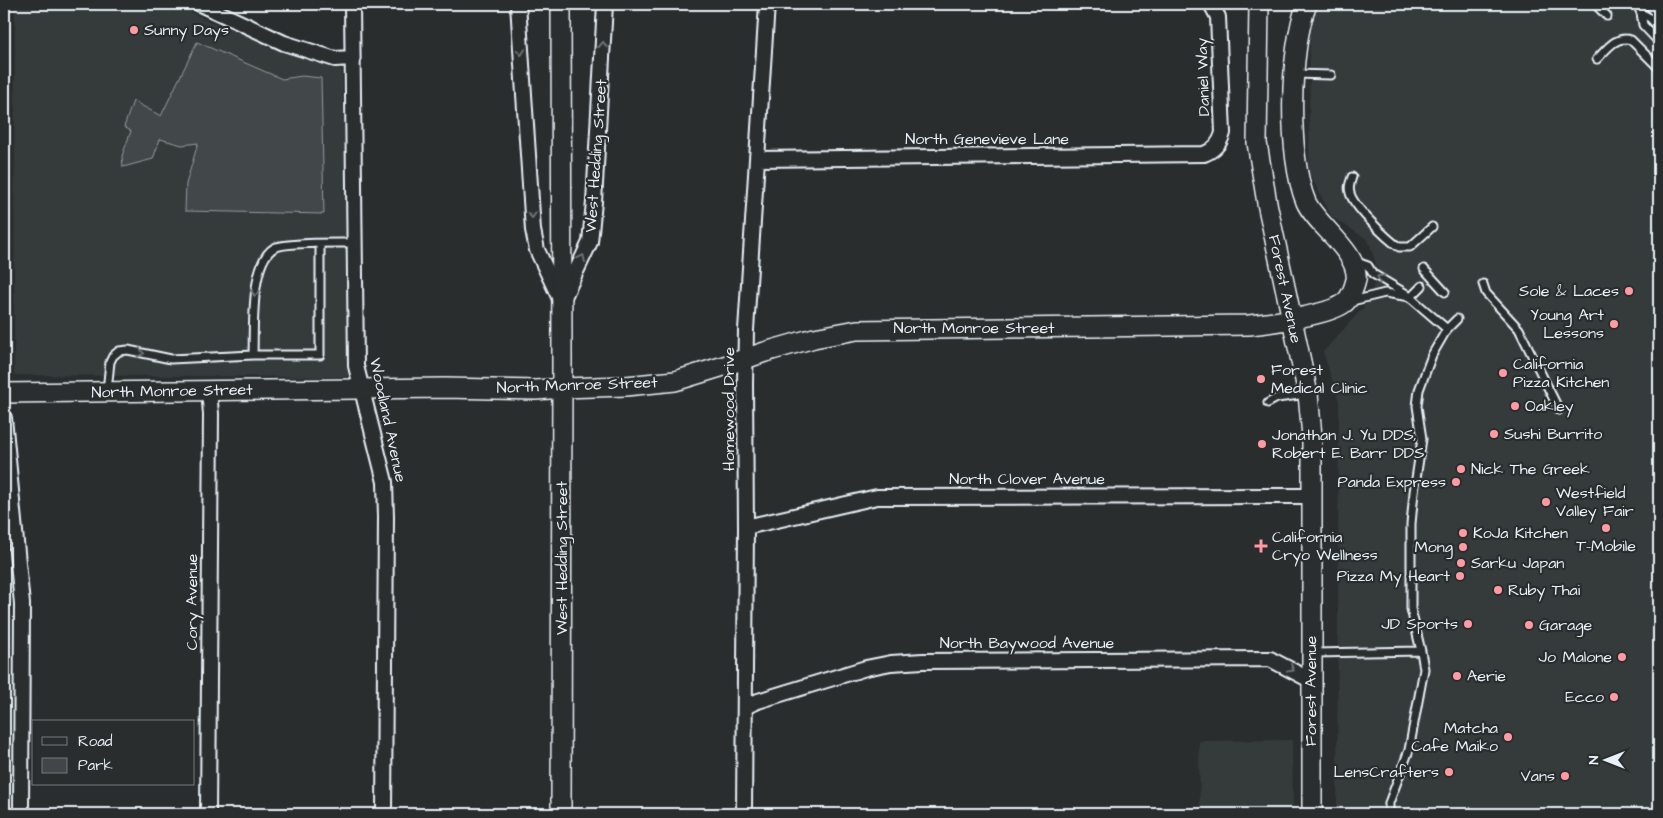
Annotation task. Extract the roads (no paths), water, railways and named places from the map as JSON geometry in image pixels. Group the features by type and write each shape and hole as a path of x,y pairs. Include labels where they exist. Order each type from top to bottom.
{"main road":[{"name":"West Hedding Street","path":"561,4 561,814"},
{"name":"Forest Avenue","path":"1259,4 1257,143 1267,203 1308,394 1312,436 1312,814"},
{"path":"1307,4 1298,36 1295,74 1293,116 1296,162 1303,192 1313,214 1350,259 1356,277 1352,294 1345,302"},
{"name":"North Monroe Street","path":"4,393 445,388 536,390 626,386 675,381 814,338 857,330 1263,324 1335,308 1345,302"}],"street":[{"path":"200,4 284,43 335,59 352,58"},
{"name":"Woodland Avenue","path":"352,4 356,366 384,482 386,527 384,814"},
{"name":"West Hedding Street","path":"518,4 533,230 537,250 562,302"},
{"name":"West Hedding Street","path":"562,302 590,242 605,4"},
{"name":"Homewood Drive","path":"744,814 746,330 767,4"},
{"name":"Daniel Way","path":"1211,4 1218,17 1223,133 1219,144 1215,148"},
{"name":"North Genevieve Lane","path":"757,159 1198,155 1210,152 1215,148"},
{"name":"Cory Avenue","path":"208,814 211,414 209,390"},
{"path":"4,418 22,604 21,814"},
{"name":"North Clover Avenue","path":"746,527 877,497 1312,496"},
{"name":"North Baywood Avenue","path":"745,708 758,701 866,668 891,663 933,661 1270,660 1312,681"}],"lane":[{"path":"1595,4 1607,16"},
{"path":"1637,4 1643,25 1659,42"},
{"path":"1649,4 1659,17"},
{"path":"1641,13 1650,18 1659,28"},
{"path":"1597,59 1613,43 1625,38 1631,40 1659,68"},
{"path":"1295,74 1331,75"},
{"path":"1352,178 1349,187 1350,194 1356,204 1399,247 1410,247 1432,227"},
{"path":"253,355 258,273 260,265 272,248 278,246 355,243"},
{"path":"107,391 110,362 119,351 128,350 171,359 253,355 320,355 320,244"},
{"path":"1350,259 1368,266 1373,274 1405,293 1447,329"},
{"path":"1424,269 1445,292"},
{"path":"1483,284 1486,293 1519,329 1558,410"},
{"path":"1410,298 1422,286"},
{"path":"1345,302 1385,293 1410,298"},
{"path":"1389,814 1388,803 1409,750 1424,669 1411,609 1411,524 1422,439 1417,406 1419,390 1432,355 1447,329 1457,319"},
{"path":"1268,403 1277,398 1308,394"},
{"path":"1312,654 1421,651"}],"place":[{"name":"Sunny Days","path":"134,30"},
{"name":"Sole & Laces","path":"1629,291"},
{"name":"Young Art Lessons","path":"1614,324"},
{"name":"California Pizza Kitchen","path":"1503,373"},
{"name":"Forest Medical Clinic","path":"1261,379"},
{"name":"Oakley","path":"1515,406"},
{"name":"Sushi Burrito","path":"1494,434"},
{"name":"Jonathan J. Yu DDS, Robert E. Barr DDS","path":"1262,444"},
{"name":"Nick The Greek","path":"1461,469"},
{"name":"Panda Express","path":"1456,482"},
{"name":"Westfield Valley Fair","path":"1546,502"},
{"name":"T-Mobile","path":"1606,528"},
{"name":"KoJa Kitchen","path":"1463,533"},
{"name":"California Cryo Wellness","path":"1261,546"},
{"name":"Mong","path":"1463,547"},
{"name":"Sarku Japan","path":"1461,563"},
{"name":"Pizza My Heart","path":"1460,576"},
{"name":"Ruby Thai","path":"1498,590"},
{"name":"JD Sports","path":"1468,624"},
{"name":"Garage","path":"1529,625"},
{"name":"Jo Malone","path":"1622,657"},
{"name":"Aerie","path":"1457,676"},
{"name":"Ecco","path":"1614,697"},
{"name":"Matcha Cafe Maiko","path":"1508,737"},
{"name":"LensCrafters","path":"1449,772"},
{"name":"Vans","path":"1565,776"}]}
